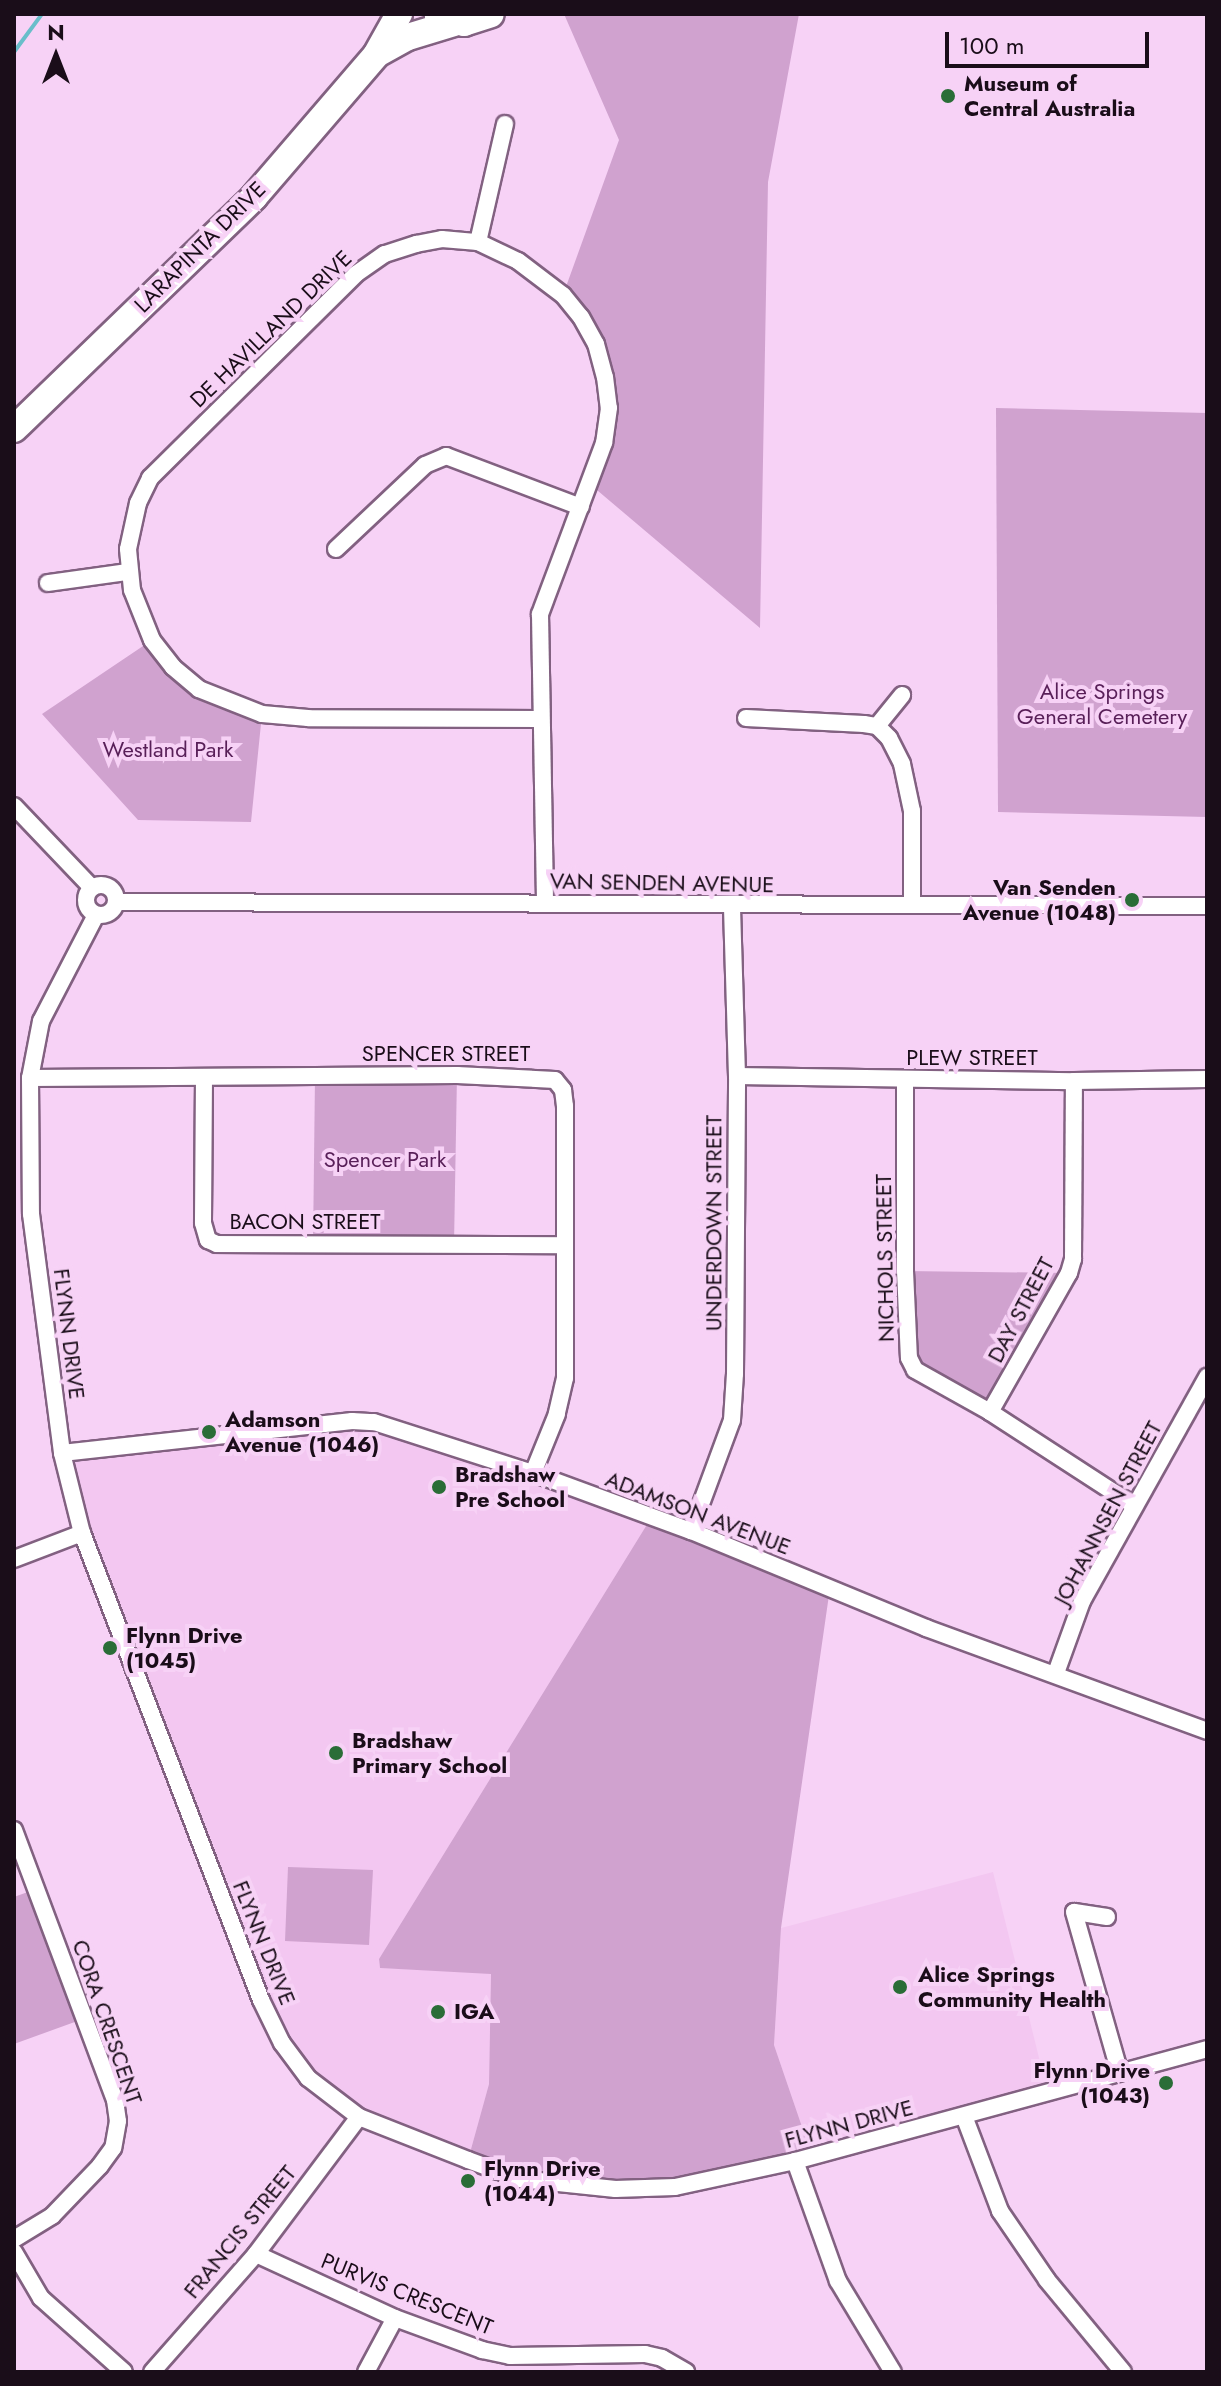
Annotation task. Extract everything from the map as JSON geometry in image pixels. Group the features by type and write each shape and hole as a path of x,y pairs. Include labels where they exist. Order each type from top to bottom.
{"main road":[{"name":"LARAPINTA DRIVE","path":"14,429 254,197 376,55 399,14"},
{"name":"LARAPINTA DRIVE","path":"376,55 444,18 475,22 491,14"}],"street":[{"path":"478,242 505,124"},
{"name":"DE HAVILLAND DRIVE","path":"541,719 308,718 262,714 233,704 199,689 173,667 152,640 127,572 138,503 150,478 356,274 385,254 416,244 442,239 478,242 518,261 563,295 581,317 596,344 609,408 604,443 540,614 545,904"},
{"path":"336,549 425,465 446,456 464,460 581,507"},
{"path":"48,583 127,572"},
{"path":"877,726 902,695"},
{"path":"746,718 877,726 889,738 902,764 912,811 912,904"},
{"path":"14,806 92,888"},
{"path":"107,886 116,902 108,914 96,915 86,905 92,888 107,886"},
{"name":"VAN SENDEN AVENUE","path":"116,902 732,907 912,904 1207,906"},
{"name":"UNDERDOWN STREET","path":"691,1531 732,1420 737,1076 732,907"},
{"name":"FLYNN DRIVE","path":"96,915 41,1021 30,1078 31,1214 62,1453 82,1533 261,2000 282,2043 308,2078 359,2117 520,2179 565,2186 675,2187 795,2161 1119,2070 1207,2049"},
{"name":"SPENCER STREET","path":"30,1078 457,1075 555,1080 563,1090 565,1106 565,1378 557,1414 533,1473"},
{"name":"PLEW STREET","path":"737,1076 905,1080 1207,1079"},
{"name":"BACON STREET","path":"204,1077 203,1223 208,1240 259,1244 565,1245"},
{"name":"NICHOLS STREET","path":"905,1080 909,1358 915,1370 990,1412 1133,1505"},
{"name":"DAY STREET","path":"990,1412 1069,1273 1073,1259 1074,1081"},
{"name":"JOHANNSEN STREET","path":"1056,1673 1082,1601 1207,1377"},
{"name":"ADAMSON AVENUE","path":"62,1453 352,1421 374,1422 533,1473 691,1531 926,1628 1056,1673 1207,1731"},
{"path":"14,1559 82,1533"},
{"name":"CORA CRESCENT","path":"14,1830 115,2100 118,2121 113,2148 100,2166 52,2216 14,2239"},
{"path":"1107,1917 1074,1912 1119,2070"},
{"path":"964,2116 1000,2211 1047,2280 1123,2372"},
{"name":"FRANCIS STREET","path":"152,2372 256,2254 359,2117"},
{"path":"795,2161 838,2281 893,2372"},
{"path":"14,2252 41,2298 124,2372"},
{"name":"PURVIS CRESCENT","path":"256,2254 395,2318 482,2350 510,2356 645,2354 662,2358 686,2372"},
{"path":"366,2372 395,2318"}],"shaded area":[{"name":"Bradshaw Primary School","path":"352,1421 651,1518 379,1959 380,1968 491,1973 489,2084 468,2160 359,2117 282,2043 82,1533 62,1453"},
{"name":"Alice Springs Community Health","path":"993,1872 1047,2090 812,2156 774,2045 781,1928"}],"green space":[{"path":"564,14 799,14 768,182 760,628 591,485 605,377 563,295 619,140"},
{"name":"Alice Springs General Cemetery","path":"996,408 1207,413 1207,817 998,812"},
{"name":"Westland Park","path":"152,640 173,667 262,714 251,822 138,820 42,714"},
{"name":"Spencer Park","path":"457,1075 454,1244 313,1245 315,1077"},
{"path":"905,1271 1069,1273 990,1412 915,1370"},
{"path":"651,1518 830,1588 781,1928 774,2045 812,2156 723,2179 565,2186 468,2160 489,2084 491,1974 380,1968 379,1959"},
{"path":"288,1867 373,1870 369,1945 285,1941"},
{"path":"36,1889 83,2019 14,2044 14,1897"}],"waterway":[{"path":"14,52 42,14"}],"place":[{"name":"Museum of Central Australia","path":"948,96"},
{"name":"Van Senden Avenue (1048)","path":"1132,900"},
{"name":"Adamson Avenue (1046)","path":"209,1432"},
{"name":"Bradshaw Pre School","path":"439,1487"},
{"name":"Flynn Drive (1045)","path":"110,1648"},
{"name":"Bradshaw Primary School","path":"336,1753"},
{"name":"Alice Springs Community Health","path":"900,1987"},
{"name":"IGA","path":"438,2012"},
{"name":"Flynn Drive (1043)","path":"1166,2083"},
{"name":"Flynn Drive (1044)","path":"468,2181"}]}
